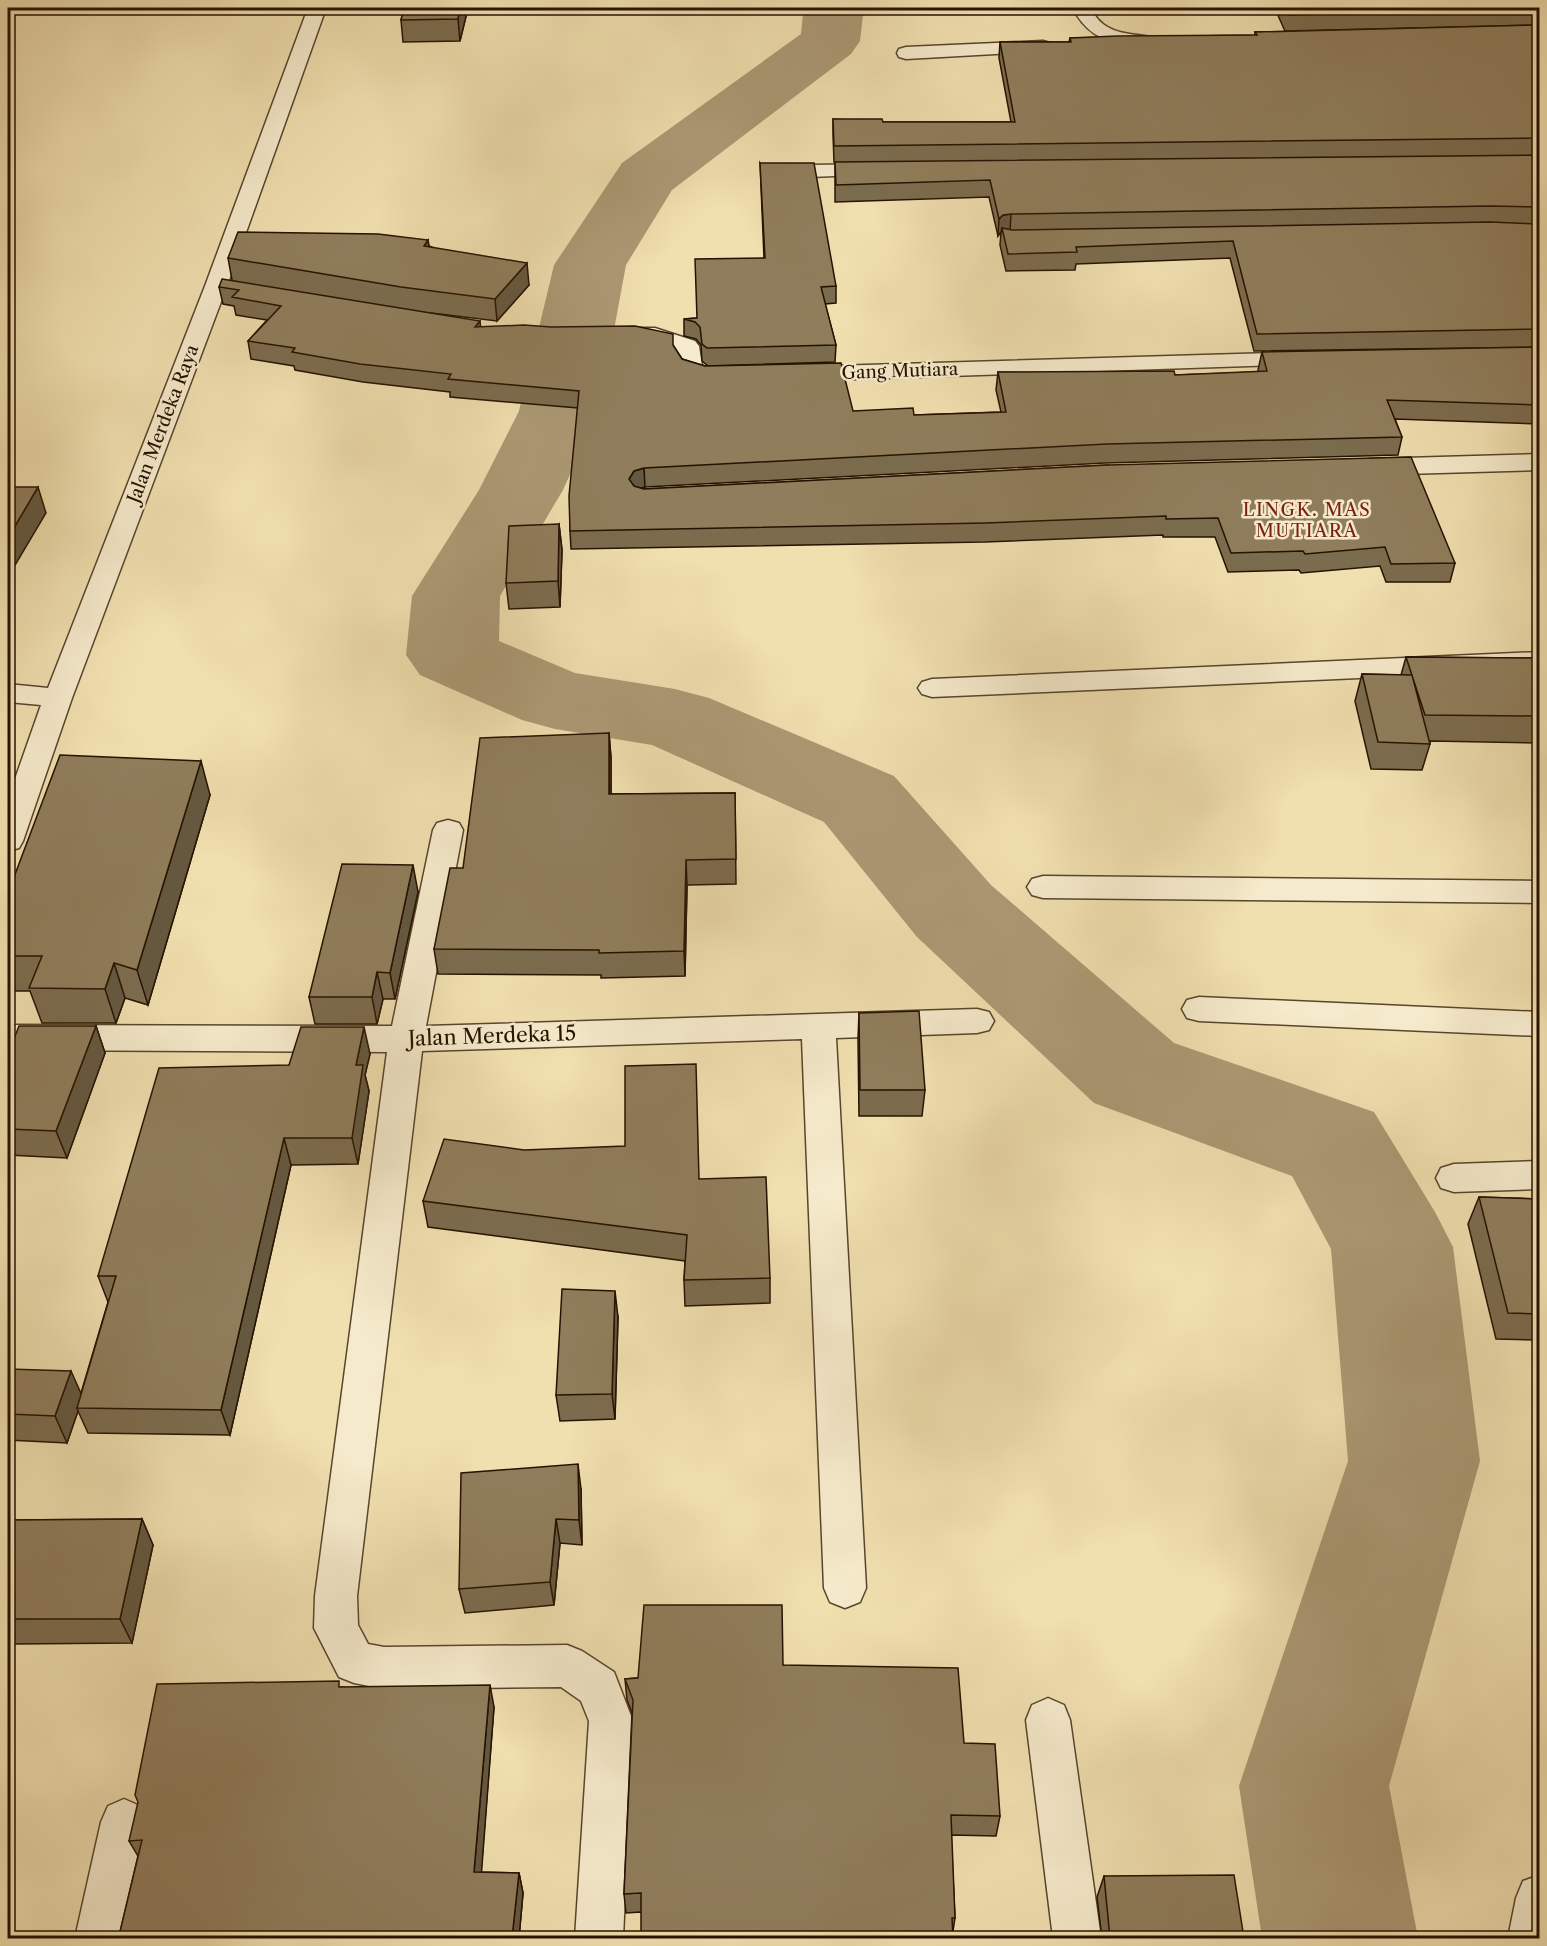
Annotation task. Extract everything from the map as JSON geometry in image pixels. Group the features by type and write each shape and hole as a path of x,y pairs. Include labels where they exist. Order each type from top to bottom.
{"street":[{"name":"Jalan Merdeka Raya","path":"8,841 58,698 228,288 317,8"},
{"path":"1087,8 1085,14 1091,26 1102,34 1149,42"},
{"path":"1091,45 1173,42"},
{"path":"906,53 1056,46"},
{"path":"810,171 894,170"},
{"path":"609,335 655,335 674,340 687,346 688,363 693,371 705,375 746,375"},
{"name":"Gang Mutiara","path":"770,375 1328,359"},
{"path":"1352,467 1539,462"},
{"path":"932,688 1539,661"},
{"path":"8,693 58,698"},
{"path":"448,830 406,1039 336,1596 336,1628 354,1662 384,1668 567,1666 598,1687 611,1721 599,1938"},
{"path":"1043,887 1539,892"},
{"path":"1199,1009 1539,1024"},
{"name":"Jalan Merdeka 15","path":"8,1038 406,1039 977,1021"},
{"path":"818,1027 845,1588"},
{"path":"1454,1178 1539,1174"},
{"path":"1048,1720 1077,1938"},
{"path":"99,1938 124,1822"},
{"path":"1532,1938 1539,1898"}],"building":[{"path":"404,8 460,8 458,19 401,20"},
{"path":"1284,8 1539,8 1539,9 1288,15"},
{"path":"1539,25 1539,138 834,146 833,119 882,119 883,122 1015,122 1000,42 1071,42 1070,38 1117,36 1257,35 1255,32"},
{"path":"1539,155 1539,207 1011,214 1003,215 999,219 990,180 836,185 835,162"},
{"path":"760,163 814,163 836,286 821,287 836,345 707,348 702,344 700,327 695,322 684,319 697,318 695,259 765,258"},
{"path":"1490,222 1539,224 1539,329 1257,334 1233,241 1076,247 1077,252 1008,254 1002,228 1012,230"},
{"path":"238,232 378,234 428,240 424,246 527,263 495,299 401,287 228,258"},
{"path":"222,279 480,321 475,327 635,326 673,334 673,345 682,359 705,366 841,363 853,411 913,408 914,415 1006,412 998,372 1174,371 1175,375 1267,371 1262,352 1539,347 1539,405 1387,400 1402,437 1107,444 644,468 634,471 629,479 634,486 644,489 1108,465 1411,457 1455,563 1391,564 1385,547 1305,554 1303,551 1231,553 1218,518 1166,519 1166,516 986,523 570,531 569,496 579,391 448,379 451,374 360,364 292,352 295,348 248,341 281,306 232,297 239,290 219,287"},
{"path":"8,487 38,487 8,538"},
{"path":"559,524 558,581 506,583 509,526"},
{"path":"1406,657 1539,658 1539,716 1425,715"},
{"path":"1362,674 1412,675 1430,744 1378,742"},
{"path":"609,733 609,794 735,793 736,859 686,860 684,951 599,953 599,950 434,949 450,868 463,868 480,738"},
{"path":"60,755 201,761 137,970 114,963 105,989 29,988 42,956 8,956 8,893"},
{"path":"342,864 413,865 390,973 377,972 372,997 309,997"},
{"path":"919,1011 925,1090 860,1090 859,1013"},
{"path":"19,1026 96,1026 56,1131 8,1129 8,1054"},
{"path":"301,1027 364,1027 356,1065 363,1065 352,1138 284,1138 221,1410 77,1408 116,1276 98,1276 159,1068 289,1065"},
{"path":"696,1064 699,1179 766,1177 770,1278 684,1280 687,1235 423,1201 444,1139 524,1150 625,1146 625,1066"},
{"path":"1479,1197 1539,1199 1539,1314 1508,1313"},
{"path":"562,1289 615,1291 612,1394 556,1395"},
{"path":"8,1369 71,1371 55,1416 8,1414"},
{"path":"578,1464 579,1520 556,1519 550,1582 459,1589 461,1473"},
{"path":"142,1519 120,1619 8,1619 8,1520"},
{"path":"644,1605 782,1605 783,1665 958,1668 964,1743 995,1744 1000,1816 951,1815 955,1918 952,1918 953,1938 641,1938 641,1893 624,1894 633,1700 625,1679 638,1678"},
{"path":"339,1681 339,1687 490,1685 474,1872 519,1873 512,1938 112,1938 119,1936 142,1840 129,1841 138,1802 135,1795 157,1684"},
{"path":"1234,1875 1244,1938 1110,1938 1104,1876"}],"waterway":[{"path":"838,8 833,14 830,41 646,177 590,265 559,411 521,490 456,596 452,655 555,699 675,719 859,799 954,911 1134,1073 1333,1144 1392,1247 1414,1461 1314,1786 1340,1938"}],"district":[{"name":"LINGK. MAS MUTIARA","path":"1307,520"}]}
